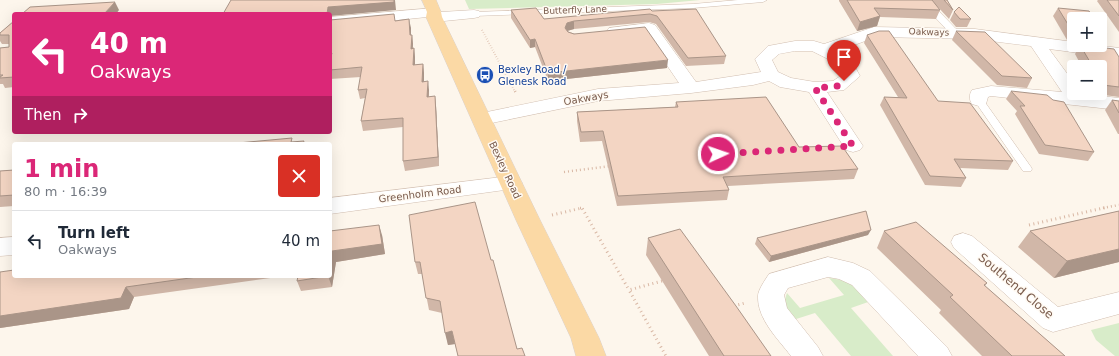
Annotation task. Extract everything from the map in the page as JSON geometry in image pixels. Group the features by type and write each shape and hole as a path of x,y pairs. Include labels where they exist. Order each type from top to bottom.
{"main road":[{"name":"Bexley Road","path":"433,10 511,183 591,350"}],"street":[{"name":"Butterfly Lane","path":"332,22 433,10 474,14"},
{"path":"597,33 649,28 691,88"},
{"name":"Oakways","path":"824,50 874,32 955,33 1119,53"},
{"path":"1036,42 1067,86"},
{"path":"796,46 814,46 843,60 851,76 838,86 815,88 786,82 771,75 763,59 774,50 796,46"},
{"name":"Oakways","path":"482,118 598,95 691,88 753,80 771,75"},
{"path":"815,88 853,146"},
{"path":"978,100 979,94 992,91 1067,98"},
{"path":"1085,100 1119,104"},
{"name":"Greenholm Road","path":"332,206 511,183"},
{"name":"Southend Close","path":"963,242 1053,320 1119,304"},
{"path":"0,247 12,246"},
{"path":"808,356 774,312 771,295 778,281 828,267 844,270 861,278 937,356"}],"lane":[{"name":"Butterfly Lane","path":"474,14 693,6 763,0"},
{"path":"922,5 930,5 955,33"},
{"path":"978,100 1027,169"}],"path":[{"path":"481,27 525,110"},
{"path":"564,172 618,165"},
{"path":"1029,225 1119,205"},
{"path":"547,216 582,208 666,356"},
{"path":"629,290 662,281"},
{"path":"728,308 771,295"}],"green space":[{"path":"465,0 700,0 657,4 469,9"},
{"path":"829,278 848,282 861,291 871,301 851,308 893,356 851,356 815,313 793,320 785,308 787,293 800,308 844,295"},
{"path":"1119,323 1119,356 1115,356 1096,340 1091,330"}],"building":[{"path":"231,0 394,0 394,2 328,7 327,12 224,12"},
{"path":"847,0 932,0 940,10 874,8 880,16 860,22"},
{"path":"944,0 947,0 953,10"},
{"path":"1107,0 1119,0 1119,16"},
{"path":"115,2 106,12 24,12 30,7"},
{"path":"959,7 971,19 960,19 954,12"},
{"path":"536,8 544,19 650,9 652,11 696,9 726,56 688,58 657,16 650,14 574,21 567,23 565,28 568,32 574,34 645,27 668,60 548,73 535,39 530,40 511,10"},
{"path":"1058,8 1090,12 1067,12 1067,23"},
{"path":"394,14 395,21 409,19 410,35 412,35 411,49 414,48 413,65 423,64 422,82 428,81 427,97 435,96 438,157 403,161 403,118 361,121 367,89 358,90 362,67 332,70 332,20"},
{"path":"12,23 12,77 0,78 3,75 0,75 0,48 9,47 9,35 0,35 0,33"},
{"path":"879,31 889,31 938,101 970,103 1013,161 954,159 966,178 930,176 884,97 907,98 867,35"},
{"path":"956,31 985,32 1032,78 1002,76"},
{"path":"1107,48 1114,49 1119,57 1119,87 1107,86 1107,60 1089,60 1084,52 1107,52"},
{"path":"1011,91 1047,95 1053,100 1064,102 1094,152 1045,145 1020,106 1025,106"},
{"path":"766,97 799,147 842,146 858,169 723,177 729,190 618,196 603,131 581,132 577,112 678,107 676,102"},
{"path":"1112,100 1119,101 1119,113"},
{"path":"292,138 291,142 249,142"},
{"path":"12,170 12,195 0,196 0,171"},
{"path":"475,202 491,260 493,260 517,349 522,348 525,356 458,356 452,331 445,333 440,301 426,298 420,262 415,262 409,215"},
{"path":"866,211 871,230 771,256 757,238"},
{"path":"1119,211 1119,249 1067,261 1030,231"},
{"path":"916,222 987,283 984,285 1065,356 1012,356 950,297 953,295 884,231"},
{"path":"379,225 382,244 332,251 332,231"},
{"path":"680,229 771,356 724,356 648,238"},
{"path":"12,270 12,278 190,278 126,287 121,298 0,316 0,272"},
{"path":"298,278 316,278 297,281"}],"place":[{"name":"Bexley Road / Glenesk Road","path":"485,75"}],"route":[{"path":"718,154 853,146 815,88 838,86 844,81"}]}
